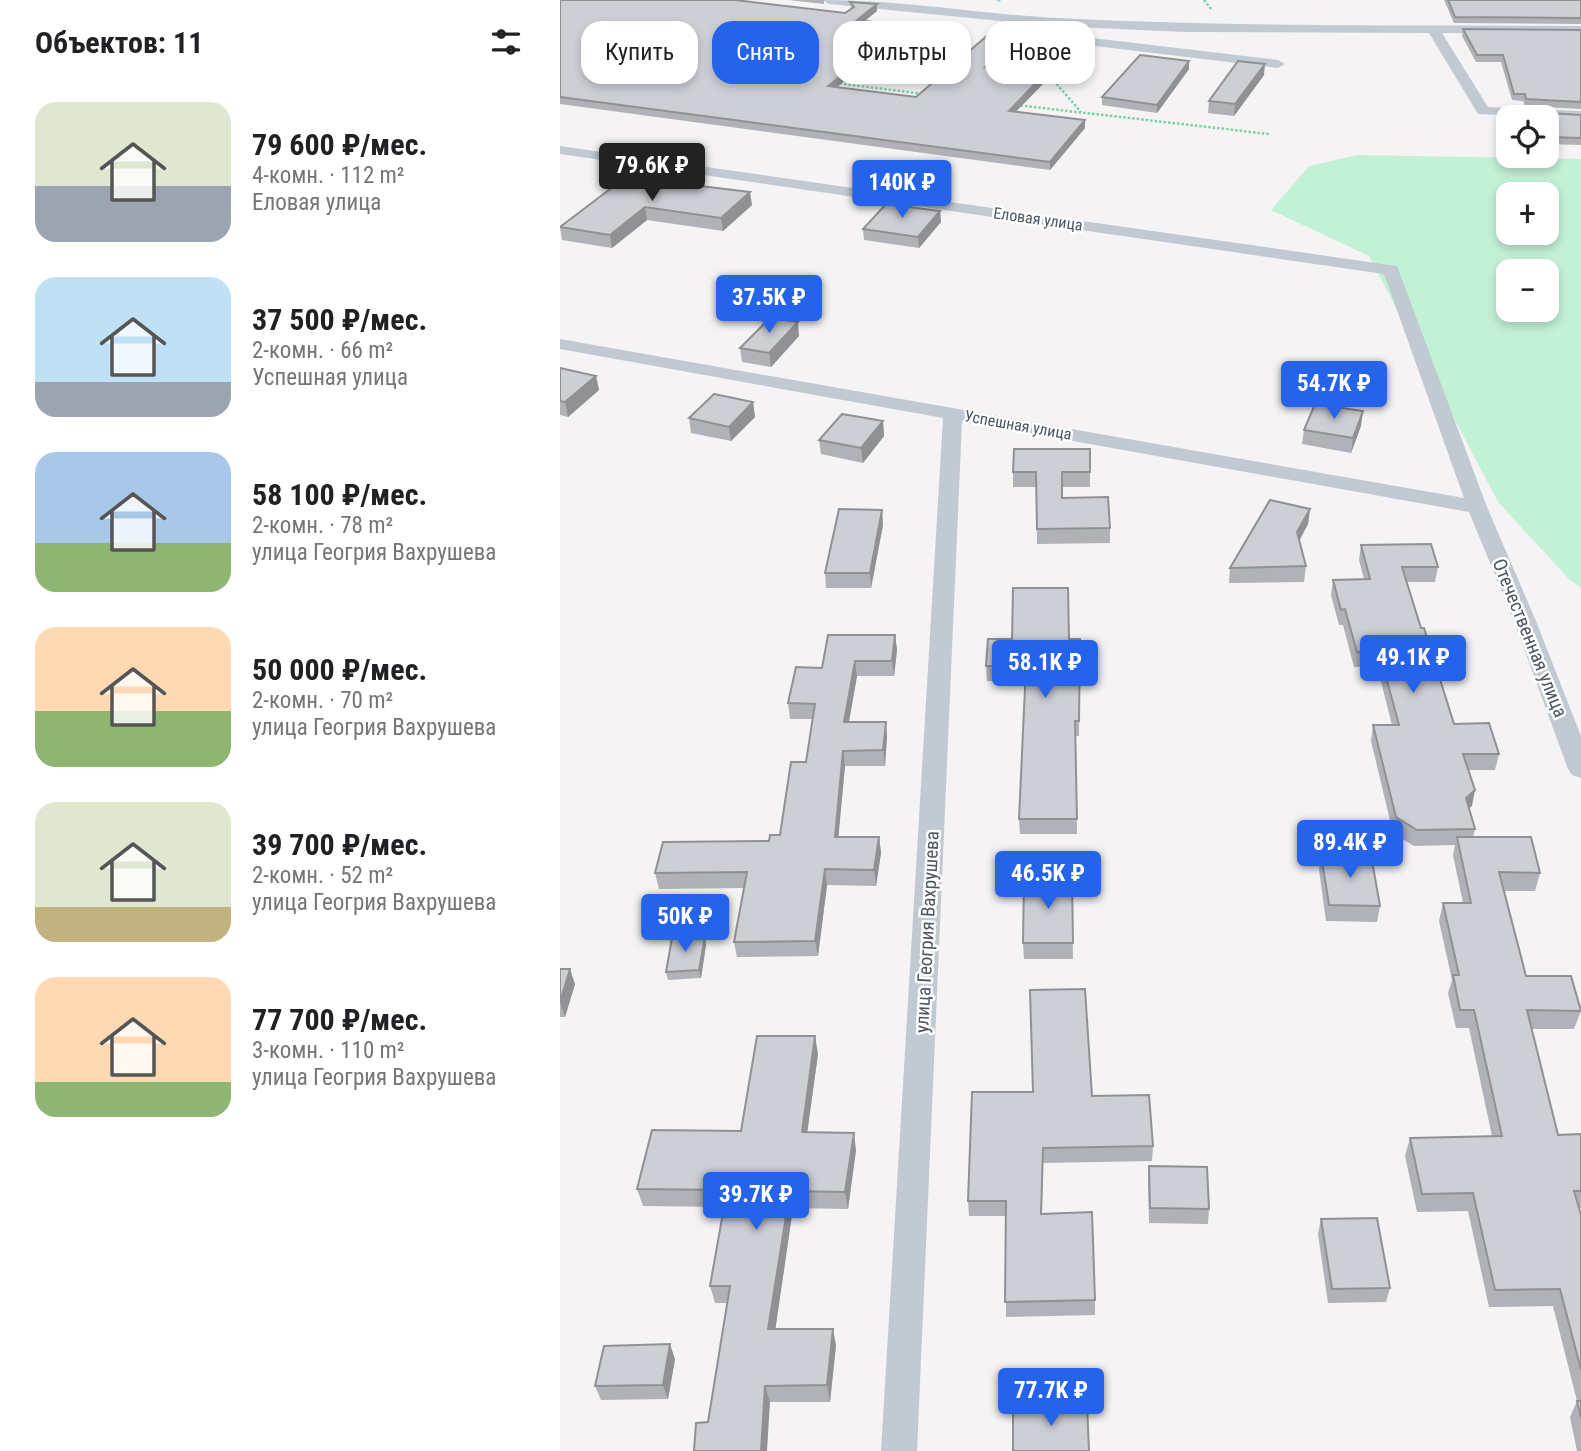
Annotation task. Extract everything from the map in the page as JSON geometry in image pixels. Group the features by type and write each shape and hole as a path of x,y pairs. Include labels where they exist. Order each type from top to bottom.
{"street":[{"path":"829,0 1052,22 1185,28 1581,30"},
{"path":"817,10 968,28 983,16"},
{"path":"1433,29 1483,111 1581,115"},
{"path":"1095,43 1278,64"},
{"name":"Еловая улица","path":"560,150 1391,270"},
{"name":"Отечественная улица","path":"1391,270 1477,507 1525,621 1581,769"},
{"name":"Успешная улица","path":"560,344 1477,507"},
{"name":"улица Геогрия Вахрушева","path":"899,1451 953,413"}],"path":[{"path":"842,84 930,95"},
{"path":"1056,84 1082,114"},
{"path":"1013,105 1269,134"}],"green space":[{"path":"1357,155 1496,157 1496,168 1559,168 1559,159 1581,159 1581,588 1568,578 1498,502 1369,256 1271,210 1309,166"}],"building":[{"path":"560,0 735,0 845,13 854,7 850,2 877,4 857,20 865,21 833,21 833,82 828,86 916,97 931,84 971,84 971,50 985,38 985,84 1035,84 1009,111 1085,120 1050,162 560,97"},
{"path":"1448,0 1581,0 1581,18 1455,17"},
{"path":"1463,29 1581,30 1581,102 1526,99 1525,94 1514,94 1503,55 1477,55"},
{"path":"1140,55 1189,61 1157,105 1102,97"},
{"path":"1238,61 1265,64 1235,104 1209,101"},
{"path":"1559,114 1581,115 1581,138 1559,137"},
{"path":"626,177 750,192 721,218 645,207 610,235 560,227"},
{"path":"886,204 940,211 918,237 863,229"},
{"path":"770,318 798,322 769,353 740,348"},
{"path":"560,368 596,376 565,402 560,401"},
{"path":"714,394 753,402 729,427 689,418"},
{"path":"1315,404 1363,411 1353,438 1304,430"},
{"path":"842,414 883,421 861,448 819,440"},
{"path":"1014,449 1090,449 1090,472 1062,472 1062,498 1108,497 1110,528 1037,529 1036,472 1013,472"},
{"path":"1270,500 1310,509 1297,532 1306,566 1230,568"},
{"path":"839,509 882,510 870,573 825,573"},
{"path":"1431,544 1438,567 1402,567 1421,628 1424,628 1454,724 1489,723 1499,754 1463,754 1475,790 1466,798 1475,829 1417,830 1396,817 1373,725 1399,725 1379,651 1357,652 1345,609 1341,610 1333,580 1370,579 1361,545"},
{"path":"1013,588 1068,588 1069,639 1080,639 1079,721 1075,721 1077,819 1019,819 1026,666 986,666 988,639 1012,639"},
{"path":"828,635 895,635 892,661 855,661 844,722 886,722 883,750 843,751 835,837 879,837 874,870 825,869 815,941 734,942 747,872 655,873 663,842 769,841 770,835 780,835 791,762 806,762 815,704 788,703 796,667 822,668"},
{"path":"1457,837 1531,837 1540,873 1499,872 1526,976 1571,976 1581,1011 1527,1010 1558,1135 1581,1134 1581,1191 1574,1191 1581,1215 1581,1370 1560,1289 1495,1290 1473,1193 1422,1194 1410,1138 1502,1136 1474,1010 1460,1010 1453,975 1459,975 1443,903 1471,903"},
{"path":"1321,854 1371,855 1380,906 1329,905"},
{"path":"1024,878 1072,878 1073,943 1023,943"},
{"path":"705,937 699,970 666,972 672,938"},
{"path":"560,969 570,969 560,1002"},
{"path":"1085,989 1092,1096 1149,1095 1153,1146 1043,1148 1041,1214 1092,1212 1095,1300 1005,1302 1006,1201 968,1201 972,1092 1033,1092 1030,990"},
{"path":"757,1036 815,1036 802,1132 854,1133 845,1192 790,1191 768,1329 833,1329 827,1385 765,1386 761,1451 694,1451 696,1423 708,1422 730,1286 710,1286 727,1190 637,1189 652,1130 741,1131"},
{"path":"1149,1166 1207,1167 1209,1209 1150,1208"},
{"path":"1377,1218 1390,1288 1332,1289 1321,1219"},
{"path":"670,1344 663,1385 595,1386 604,1346"},
{"path":"1577,1401 1581,1401 1581,1418"},
{"path":"1087,1403 1089,1451 1013,1451 1013,1405"}]}
